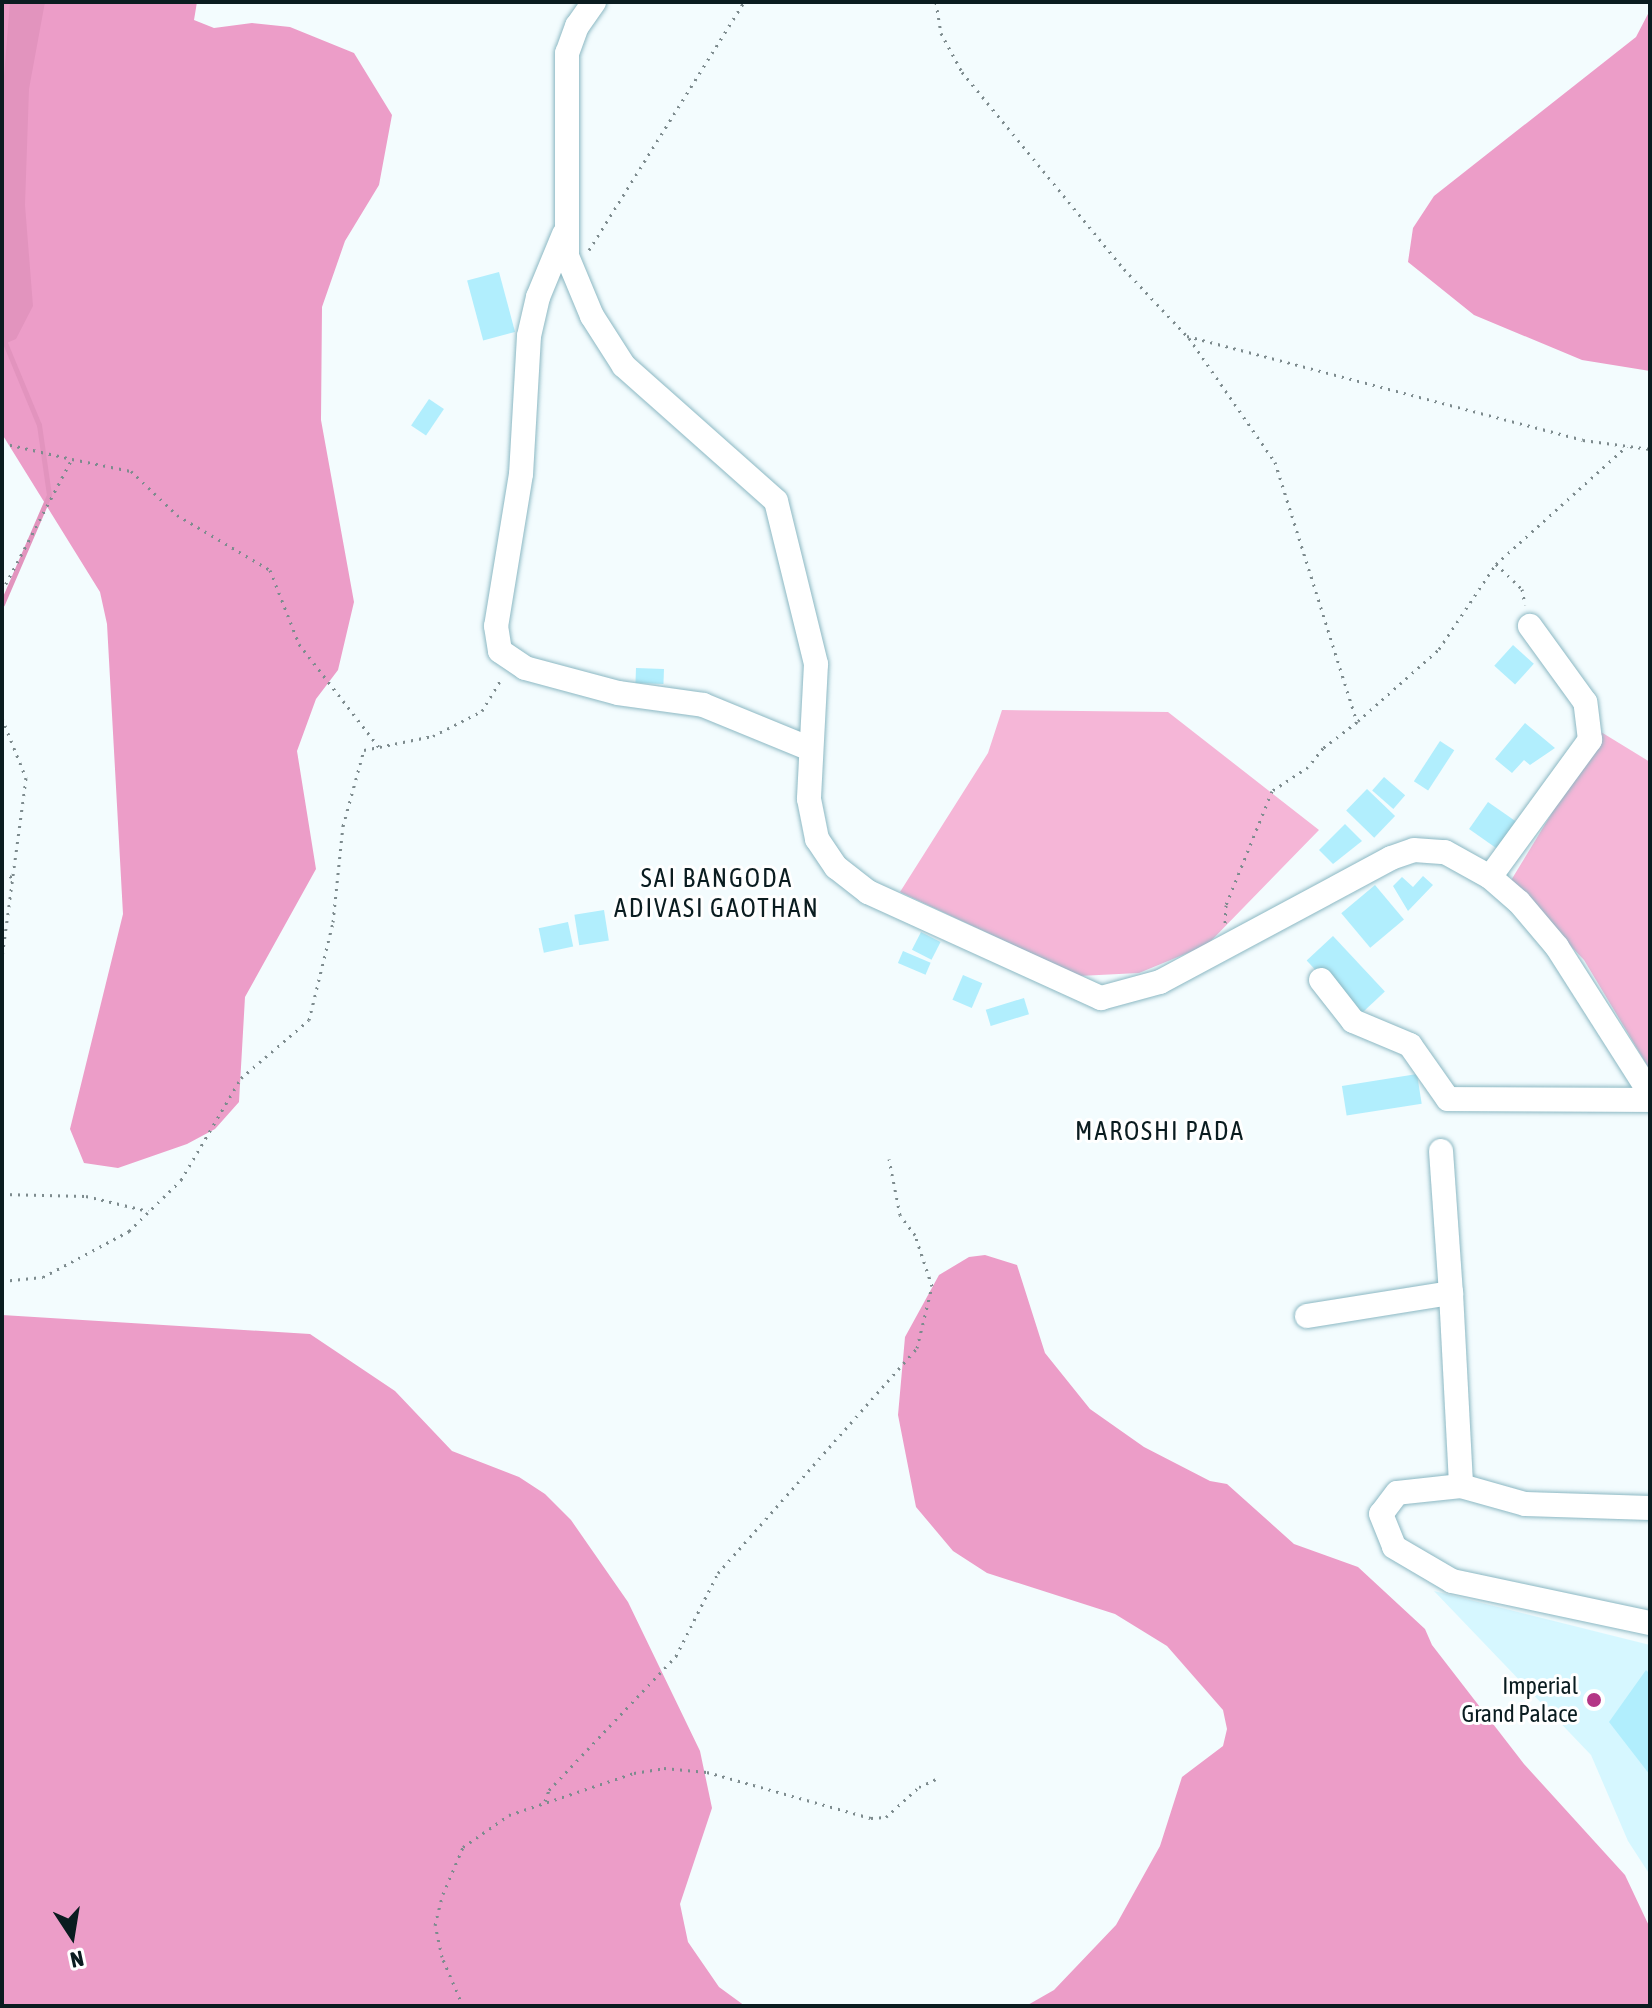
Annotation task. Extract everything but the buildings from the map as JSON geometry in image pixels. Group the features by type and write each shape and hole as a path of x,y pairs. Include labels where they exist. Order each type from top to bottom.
{"street":[{"path":"594,2 577,26 567,53 564,234 574,273 592,316 624,366 776,501 816,664 808,748 809,799 817,839 836,867 868,892 1101,998 1160,982 1414,850 1445,852 1490,877 1557,947 1650,1093"},
{"path":"564,234 538,297 529,336 521,474 496,626 500,651 511,662 618,693 686,699 808,748"},
{"path":"1490,877 1590,740 1585,702 1530,626"},
{"path":"1321,980 1353,1021 1410,1045 1448,1099 1650,1100"},
{"path":"1441,1151 1461,1486"},
{"path":"1307,1316 1451,1293"},
{"path":"1650,1508 1525,1504 1461,1486 1397,1493 1381,1514 1394,1547 1452,1581 1650,1623"}],"path":[{"path":"574,273 744,2"},
{"path":"936,2 948,54 1124,269 1187,336 1275,462 1357,722"},
{"path":"1187,336 1583,440 1650,449"},
{"path":"2,443 131,471 177,515 270,570 299,644 379,747"},
{"path":"1224,948 1226,905 1272,791 1308,767 1323,748 1439,649 1496,564 1627,446"},
{"path":"2,591 72,459"},
{"path":"1496,564 1522,589 1530,626"},
{"path":"2,1281 43,1277 129,1231 181,1180 241,1078 309,1020 333,922 343,826 364,750 433,736 482,711 511,662"},
{"path":"2,718 26,778 16,878 2,957"},
{"path":"2,874 16,878"},
{"path":"545,1801 549,1790 676,1656 718,1573 917,1348 932,1286 915,1235 900,1215 889,1159"},
{"path":"2,1194 86,1196 149,1212"},
{"path":"463,2006 442,1957 435,1925 443,1894 463,1847 486,1828 545,1801 664,1768 707,1772 871,1818 886,1817 919,1787 938,1778"}],"shaded area":[{"path":"2,2 197,2 194,20 214,28 252,23 290,27 354,53 392,115 379,185 345,241 322,307 321,420 354,602 338,670 316,699 297,751 316,869 245,997 239,1102 215,1129 187,1144 118,1168 84,1163 70,1129 123,914 107,624 100,592 2,434"},
{"path":"10,2 45,2 29,89 25,205 33,306 16,339 2,345 2,101"},
{"path":"1650,10 1650,371 1582,360 1474,315 1408,262 1413,228 1434,196 1636,37"},
{"path":"1002,710 1168,712 1319,830 1207,945 1139,973 1079,976 900,892 988,753"},
{"path":"1601,732 1650,762 1650,1070 1584,960 1510,882"},
{"path":"985,1255 1017,1265 1045,1353 1090,1409 1144,1447 1210,1481 1227,1484 1294,1544 1358,1567 1425,1629 1432,1645 1524,1764 1625,1875 1650,1928 1650,2006 1026,2006 1054,1990 1116,1925 1160,1846 1182,1777 1223,1746 1227,1729 1223,1710 1167,1646 1115,1614 987,1573 953,1551 916,1507 898,1415 905,1337 939,1275 969,1257"},
{"path":"2,1315 310,1334 395,1391 452,1451 519,1477 545,1494 571,1520 628,1602 700,1751 712,1808 680,1904 688,1942 719,1987 745,2006 2,2006"},
{"name":"Imperial Grand Palace","path":"1434,1591 1650,1645 1650,1875 1628,1841 1591,1755"}],"waterway":[{"path":"2,604 49,495 39,425 3,338"}],"place":[{"name":"Imperial Grand Palace","path":"1594,1700"}],"district":[{"name":"SAI BANGODA ADIVASI GAOTHAN","path":"717,894"},
{"name":"MAROSHI PADA","path":"1160,1132"}]}
